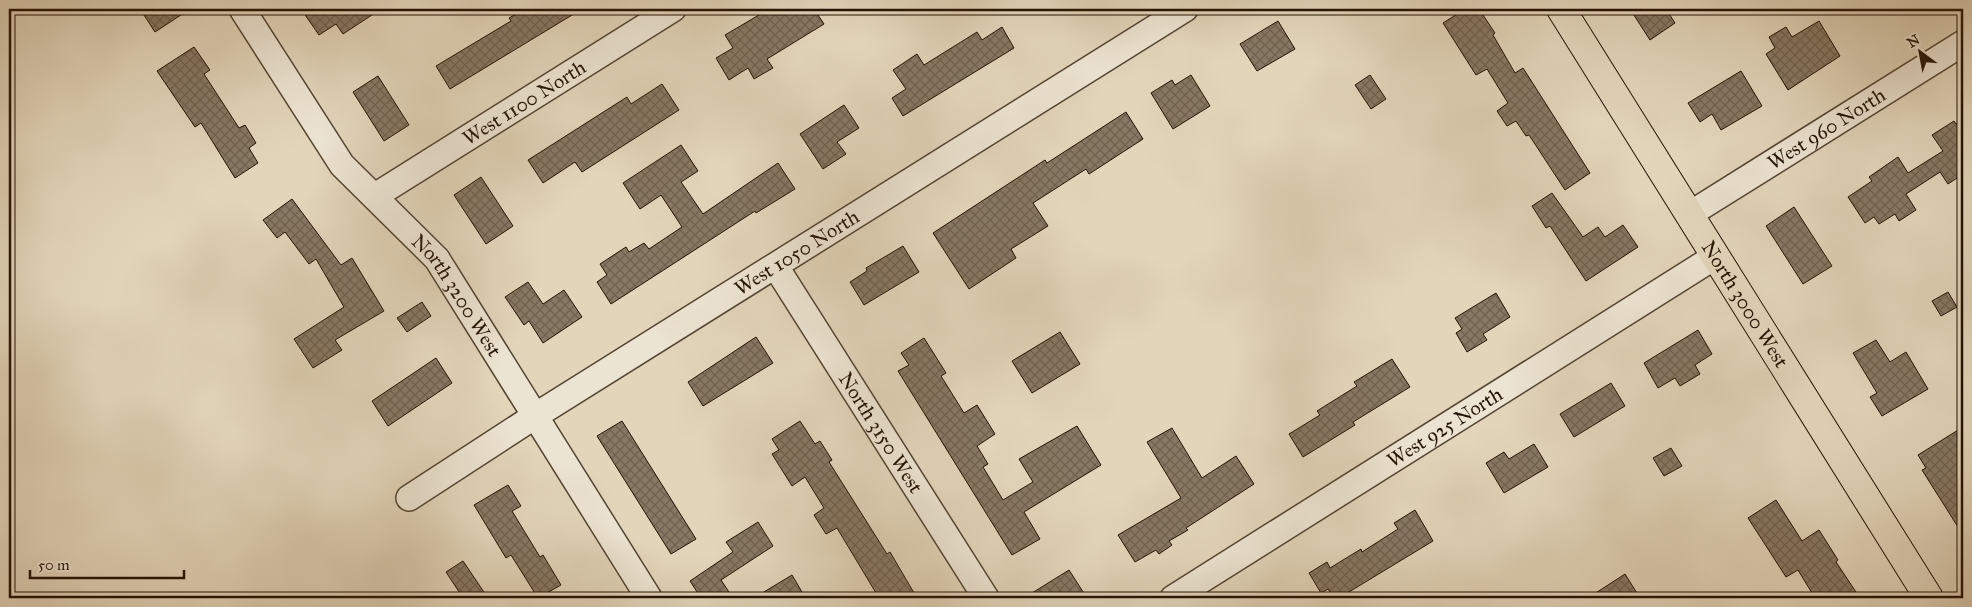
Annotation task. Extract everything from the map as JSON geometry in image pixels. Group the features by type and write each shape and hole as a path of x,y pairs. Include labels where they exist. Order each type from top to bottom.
{"main road":[{"name":"North 3000 West","path":"1562,9 1929,598"}],"street":[{"name":"North 3200 West","path":"242,9 342,165 437,259 649,598"},
{"name":"West 1100 North","path":"375,196 673,9"},
{"name":"West 1050 North","path":"409,498 535,416 776,267 1185,9"},
{"name":"West 960 North","path":"1690,214 1963,44"},
{"name":"West 925 North","path":"1173,598 1716,256"},
{"name":"North 3150 West","path":"776,267 986,598"}],"building":[{"path":"140,9 190,9 155,32"},
{"path":"301,9 381,9 343,34 336,24 319,35"},
{"path":"525,9 582,9 450,89 436,66 511,21 509,18"},
{"path":"769,9 814,9 824,24 767,59 773,68 754,79 748,68 729,80 716,58 733,48 725,35"},
{"path":"1465,9 1479,9 1495,33 1493,35 1515,73 1523,68 1590,173 1565,190 1529,135 1526,136 1516,121 1507,126 1497,111 1508,103 1487,69 1476,75 1443,23"},
{"path":"1630,9 1666,9 1675,23 1650,40"},
{"path":"1278,21 1295,49 1257,71 1240,44"},
{"path":"1819,21 1840,56 1788,90 1766,54 1775,48 1769,37 1786,27 1792,37"},
{"path":"1002,27 1014,48 903,116 892,98 906,89 893,70 917,54 924,65 977,32 982,40"},
{"path":"194,47 210,70 204,74 239,128 245,125 256,143 249,148 258,163 235,178 201,123 195,127 157,71"},
{"path":"1741,71 1762,106 1721,130 1712,114 1700,122 1688,103"},
{"path":"1191,75 1210,106 1173,129 1151,93 1172,80 1175,85"},
{"path":"1370,75 1386,99 1371,109 1355,85"},
{"path":"378,76 409,125 384,141 353,92"},
{"path":"662,84 679,110 582,172 575,162 543,183 528,160 627,97 631,104"},
{"path":"844,105 859,128 837,142 846,154 823,169 800,134"},
{"path":"1126,112 1143,139 1089,174 1086,169 1033,203 1048,226 1011,249 1016,258 969,289 933,233 1045,160 1047,163"},
{"path":"1963,120 1963,174 1948,184 1940,172 1906,194 1916,210 1899,221 1895,214 1879,224 1874,217 1865,223 1848,197 1872,181 1869,177 1898,157 1908,173 1943,151 1932,135 1954,121 1956,124"},
{"path":"681,145 698,171 681,182 703,214 778,163 795,189 756,213 755,211 611,304 597,282 607,275 600,264 626,247 629,252 644,243 649,249 682,227 661,195 640,209 623,183"},
{"path":"481,177 513,226 486,244 454,195"},
{"path":"1552,193 1583,237 1598,227 1605,237 1623,225 1638,247 1586,281 1550,226 1546,228 1532,206"},
{"path":"292,199 341,265 352,258 384,311 335,340 342,350 313,368 294,339 344,307 316,259 309,264 285,232 277,238 263,220"},
{"path":"1794,207 1832,266 1803,284 1766,226"},
{"path":"903,246 919,272 864,305 850,282 867,271 866,268"},
{"path":"528,282 543,304 564,290 582,317 543,343 529,321 524,325 505,297"},
{"path":"1948,292 1957,307 1941,316 1932,301"},
{"path":"1496,293 1510,317 1483,334 1487,340 1467,352 1456,333 1462,329 1455,318"},
{"path":"422,302 431,316 407,332 397,318"},
{"path":"1698,330 1712,354 1695,365 1700,374 1680,386 1675,378 1658,388 1644,363"},
{"path":"1060,332 1080,364 1032,393 1012,361"},
{"path":"756,337 773,363 703,406 688,382"},
{"path":"924,338 946,373 941,376 964,413 977,405 995,434 977,446 988,464 983,467 1003,500 1033,482 1019,459 1077,426 1101,465 1024,512 1040,539 1012,555 898,371 909,365 901,353"},
{"path":"1876,340 1890,362 1906,352 1928,389 1882,416 1870,397 1877,393 1853,353"},
{"path":"436,358 452,383 388,426 372,401"},
{"path":"1392,359 1410,387 1353,422 1355,425 1303,457 1289,434 1320,415 1317,411 1357,386 1354,382"},
{"path":"1611,383 1625,406 1574,437 1560,414"},
{"path":"622,421 696,539 671,554 597,436"},
{"path":"800,421 815,444 820,441 832,460 829,462 887,554 890,552 917,598 879,598 837,528 826,534 814,515 824,508 805,477 792,486 772,454 779,450 772,439"},
{"path":"1963,427 1963,535 1922,470 1926,468 1918,455"},
{"path":"1172,428 1202,478 1236,456 1254,484 1186,528 1188,530 1169,541 1172,545 1159,554 1156,550 1135,562 1118,535 1181,498 1147,442"},
{"path":"1534,444 1548,467 1504,493 1486,463 1504,452 1509,459"},
{"path":"1671,448 1682,466 1664,476 1653,458"},
{"path":"508,485 521,506 512,511 540,557 543,555 561,585 538,598 511,555 506,558 474,505"},
{"path":"1776,500 1802,541 1819,530 1838,560 1836,562 1860,598 1815,598 1798,570 1786,577 1748,518"},
{"path":"1415,510 1433,541 1339,598 1334,598 1328,589 1321,593 1309,573 1327,562 1330,568 1361,549 1362,552 1398,529 1394,523"},
{"path":"758,522 773,546 721,580 733,598 701,598 690,581 733,552 726,542"},
{"path":"463,561 488,598 463,598 446,572"},
{"path":"1069,570 1087,598 1024,598"},
{"path":"1625,574 1640,598 1588,598"},
{"path":"792,575 802,592 792,598 754,598"}]}
